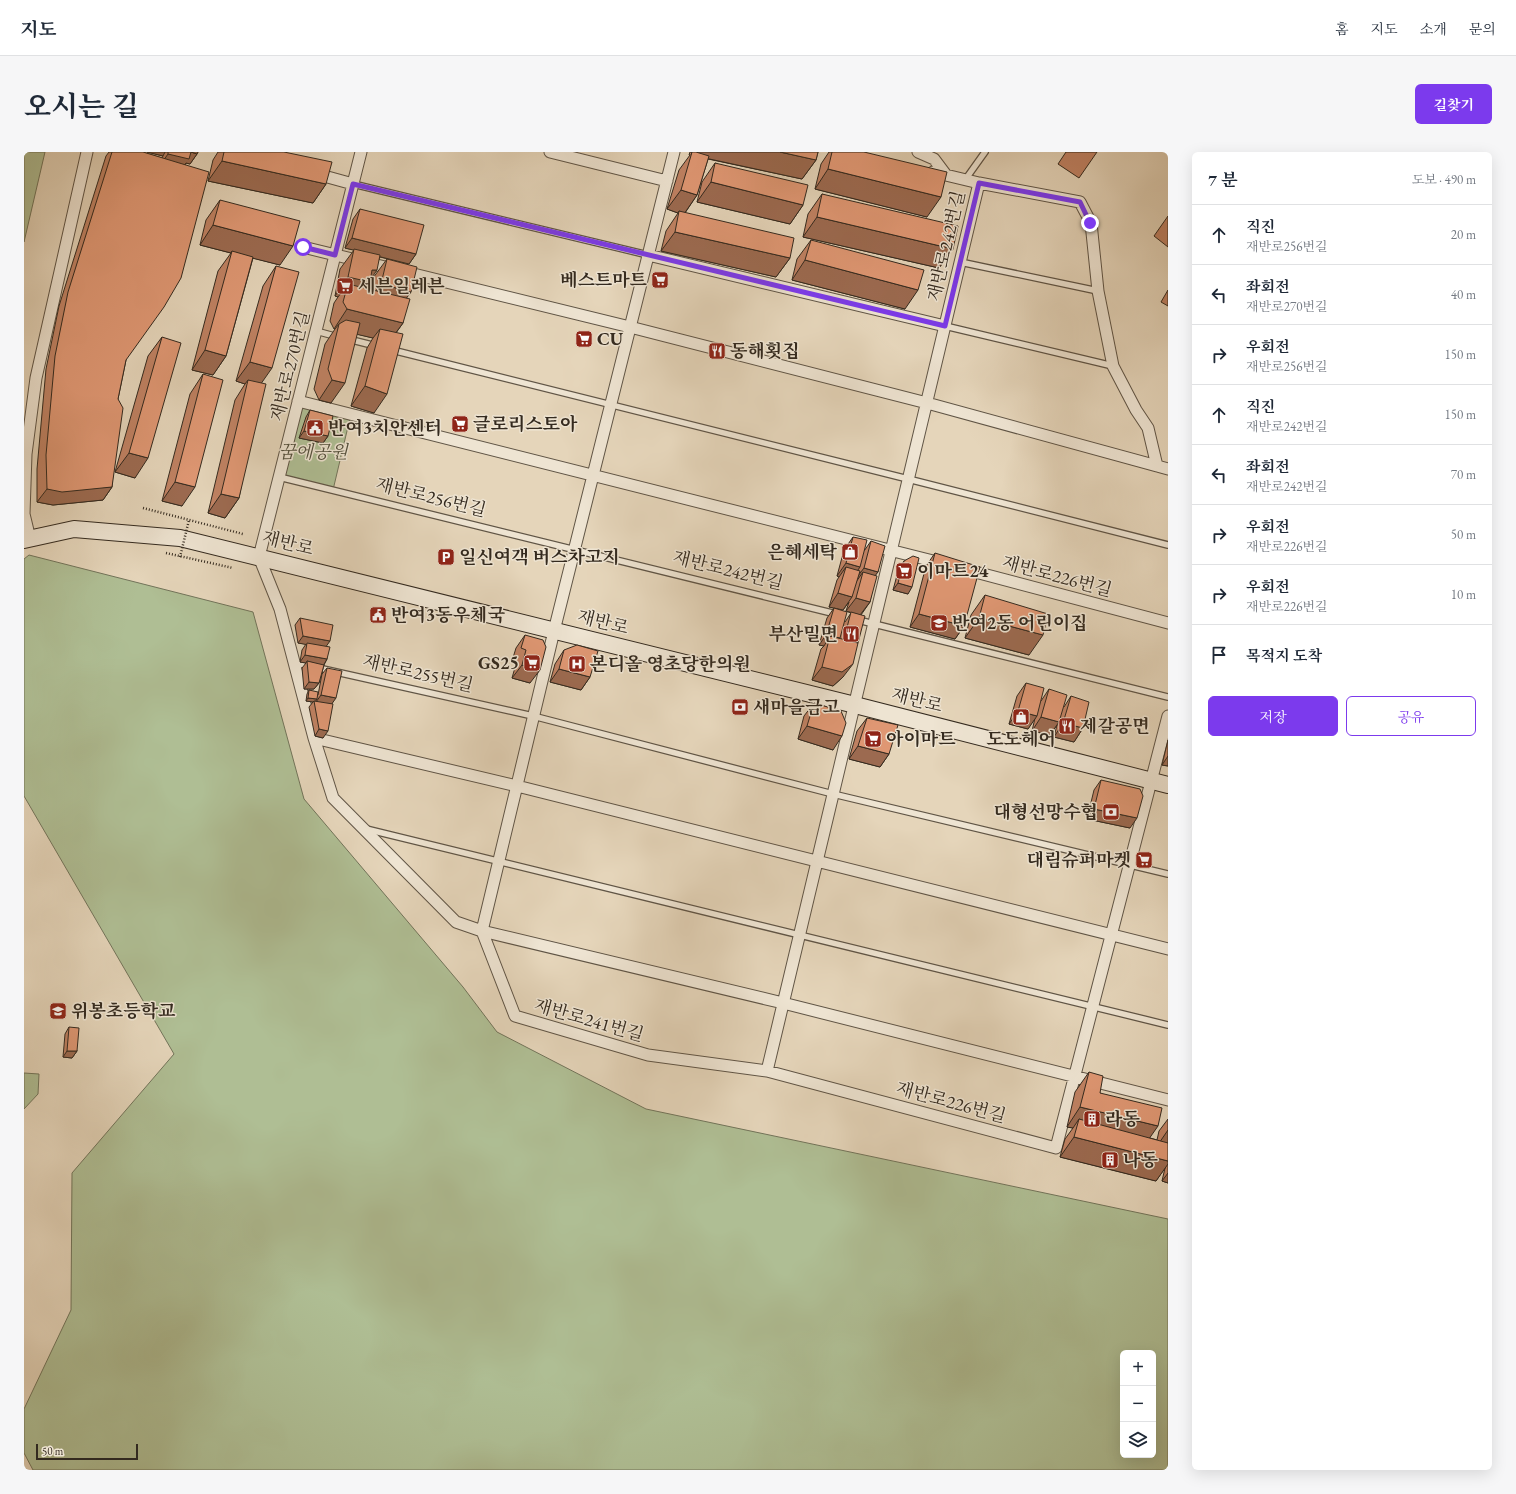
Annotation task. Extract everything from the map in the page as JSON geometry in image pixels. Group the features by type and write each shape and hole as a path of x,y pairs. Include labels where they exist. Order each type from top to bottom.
{"main road":[{"name":"재반로","path":"27,539 74,530 180,538 855,704 1168,785"}],"street":[{"path":"27,539 24,514 25,454 36,378 87,152"},
{"name":"재반로270번길","path":"259,557 361,152"},
{"path":"550,152 667,181"},
{"path":"482,931 533,716 674,152"},
{"name":"재반로242번길","path":"918,152 934,159 946,175"},
{"path":"302,170 353,184"},
{"name":"재반로242번길","path":"855,704 979,183 924,170"},
{"path":"979,183 1080,202 1090,223 1098,291 1113,366 1136,410 1148,428 1163,468"},
{"path":"303,247 630,327 926,403 1163,468"},
{"name":"재반로242번길","path":"648,255 945,326"},
{"path":"298,401 892,549"},
{"name":"재반로226번길","path":"892,549 1168,623"},
{"path":"259,557 280,609 296,663 314,738 333,798 456,922 482,931 783,1003 1168,1100"},
{"path":"767,1070 855,704"},
{"name":"재반로226번길","path":"767,1070 1056,1148 1168,716"},
{"path":"314,738 517,786 1168,949"},
{"name":"재반로241번길","path":"482,931 515,1016 648,1054 767,1070"}],"lane":[{"path":"965,180 985,152"},
{"path":"353,184 648,255"},
{"path":"960,262 1098,291"},
{"path":"945,326 1113,366"},
{"path":"316,331 1168,545"},
{"name":"재반로256번길","path":"279,477 574,550"},
{"name":"재반로242번길","path":"574,550 843,616"},
{"path":"851,618 1168,698"},
{"name":"재반로255번길","path":"296,663 533,716"},
{"path":"533,716 833,794 1168,874"},
{"path":"362,828 1168,1025"}],"path":[{"path":"143,508 243,534"},
{"path":"189,520 180,556 233,568"}],"green space":[{"path":"24,152 45,152 24,242"},
{"name":"꿈에공원","path":"298,401 351,414 333,490 279,477"},
{"path":"29,555 253,612 304,799 463,987 497,1032 646,1109 1168,1219 1168,1470 33,1470 24,1453 24,1409 71,1310 72,1173 174,1054 24,796 24,559"},
{"path":"24,1073 39,1074 38,1094 24,1109"}],"building":[{"path":"112,152 143,152 209,172 181,278 164,307 126,360 118,399 123,408 112,487 62,492 47,489 46,455 55,356 68,292"},
{"path":"168,152 191,152 189,159 168,154"},
{"path":"224,152 284,152 332,162 326,184 222,161"},
{"path":"692,152 709,156 697,195 681,190"},
{"path":"780,152 818,152 816,160"},
{"path":"832,152 864,152 947,172 941,197 828,169"},
{"path":"715,163 808,185 803,205 711,182"},
{"path":"822,194 958,226 953,249 817,217"},
{"path":"220,200 300,221 293,246 213,225"},
{"path":"360,209 424,225 416,254 352,238"},
{"path":"679,211 794,238 790,258 675,232"},
{"path":"811,240 924,270 918,290 805,260"},
{"path":"354,249 380,255 377,270 372,270 370,282 348,277"},
{"path":"232,251 253,257 226,356 205,350"},
{"path":"387,259 417,267 411,292 381,284"},
{"path":"276,266 299,272 272,368 250,362"},
{"path":"348,284 410,299 403,323 347,309 343,302"},
{"path":"346,320 360,323 345,383 332,380 328,369 339,324"},
{"path":"380,329 403,334 387,394 365,386"},
{"path":"162,337 181,343 148,458 129,453"},
{"path":"203,374 223,380 195,487 175,482"},
{"path":"248,380 266,384 239,498 221,494"},
{"path":"310,410 333,416 328,436 304,431"},
{"path":"853,537 867,540 860,567 846,563"},
{"path":"871,541 885,546 878,572 864,568"},
{"path":"935,553 980,567 964,626 919,614"},
{"path":"913,556 919,558 912,587 898,583 904,561"},
{"path":"846,567 860,571 852,597 838,593"},
{"path":"863,572 877,576 870,602 856,598"},
{"path":"985,595 1048,614 1043,635 979,618"},
{"path":"834,608 847,612 840,638 826,635"},
{"path":"851,612 865,616 858,643 844,639"},
{"path":"300,618 333,625 330,641 303,636"},
{"path":"525,635 543,640 546,647 540,670 522,665 526,650 521,648"},
{"path":"830,636 858,643 853,664 842,672 822,667"},
{"path":"307,643 330,647 327,659 305,655"},
{"path":"577,645 598,651 590,677 559,669 564,650"},
{"path":"307,661 324,665 319,683 309,682"},
{"path":"327,668 342,671 336,698 321,695"},
{"path":"1026,683 1044,688 1037,716 1018,711"},
{"path":"1049,689 1067,695 1059,722 1041,717"},
{"path":"309,690 318,692 317,699 308,698"},
{"path":"1071,696 1089,702 1083,728 1063,723"},
{"path":"314,701 333,704 328,731 319,729"},
{"path":"814,703 841,711 846,723 842,736 807,726"},
{"path":"867,718 898,725 889,754 858,746"},
{"path":"1101,780 1140,789 1143,796 1137,818 1094,809"},
{"path":"69,1027 79,1028 77,1051 67,1051"},
{"path":"1089,1072 1103,1076 1100,1093 1162,1108 1158,1126 1080,1107"},
{"path":"1079,1119 1168,1143 1168,1161 1074,1137"}],"place":[{"name":"베스트마트","path":"660,280"},
{"name":"세븐일레븐","path":"345,286"},
{"name":"CU","path":"584,339"},
{"name":"동해횟집","path":"717,351"},
{"name":"글로리스토아","path":"460,424"},
{"name":"반여3치안센터","path":"315,428"},
{"name":"은혜세탁","path":"850,552"},
{"name":"일신여객 버스차고지","path":"446,557"},
{"name":"이마트24","path":"904,571"},
{"name":"반여3동우체국","path":"378,615"},
{"name":"반여2동 어린이집","path":"939,623"},
{"name":"부산밀면","path":"851,634"},
{"name":"GS25","path":"532,663"},
{"name":"본디올 영초당한의원","path":"577,664"},
{"name":"새마을금고","path":"740,707"},
{"name":"도도헤어","path":"1021,717"},
{"name":"제갈공면","path":"1067,726"},
{"name":"아이마트","path":"873,739"},
{"name":"대형선망수협","path":"1111,812"},
{"name":"대림슈퍼마켓","path":"1144,860"},
{"name":"위봉초등학교","path":"58,1011"},
{"name":"라동","path":"1092,1119"},
{"name":"나동","path":"1110,1160"}],"route":[{"path":"303,247 335,255 353,184 945,326 979,183 1080,202 1090,223"}]}
